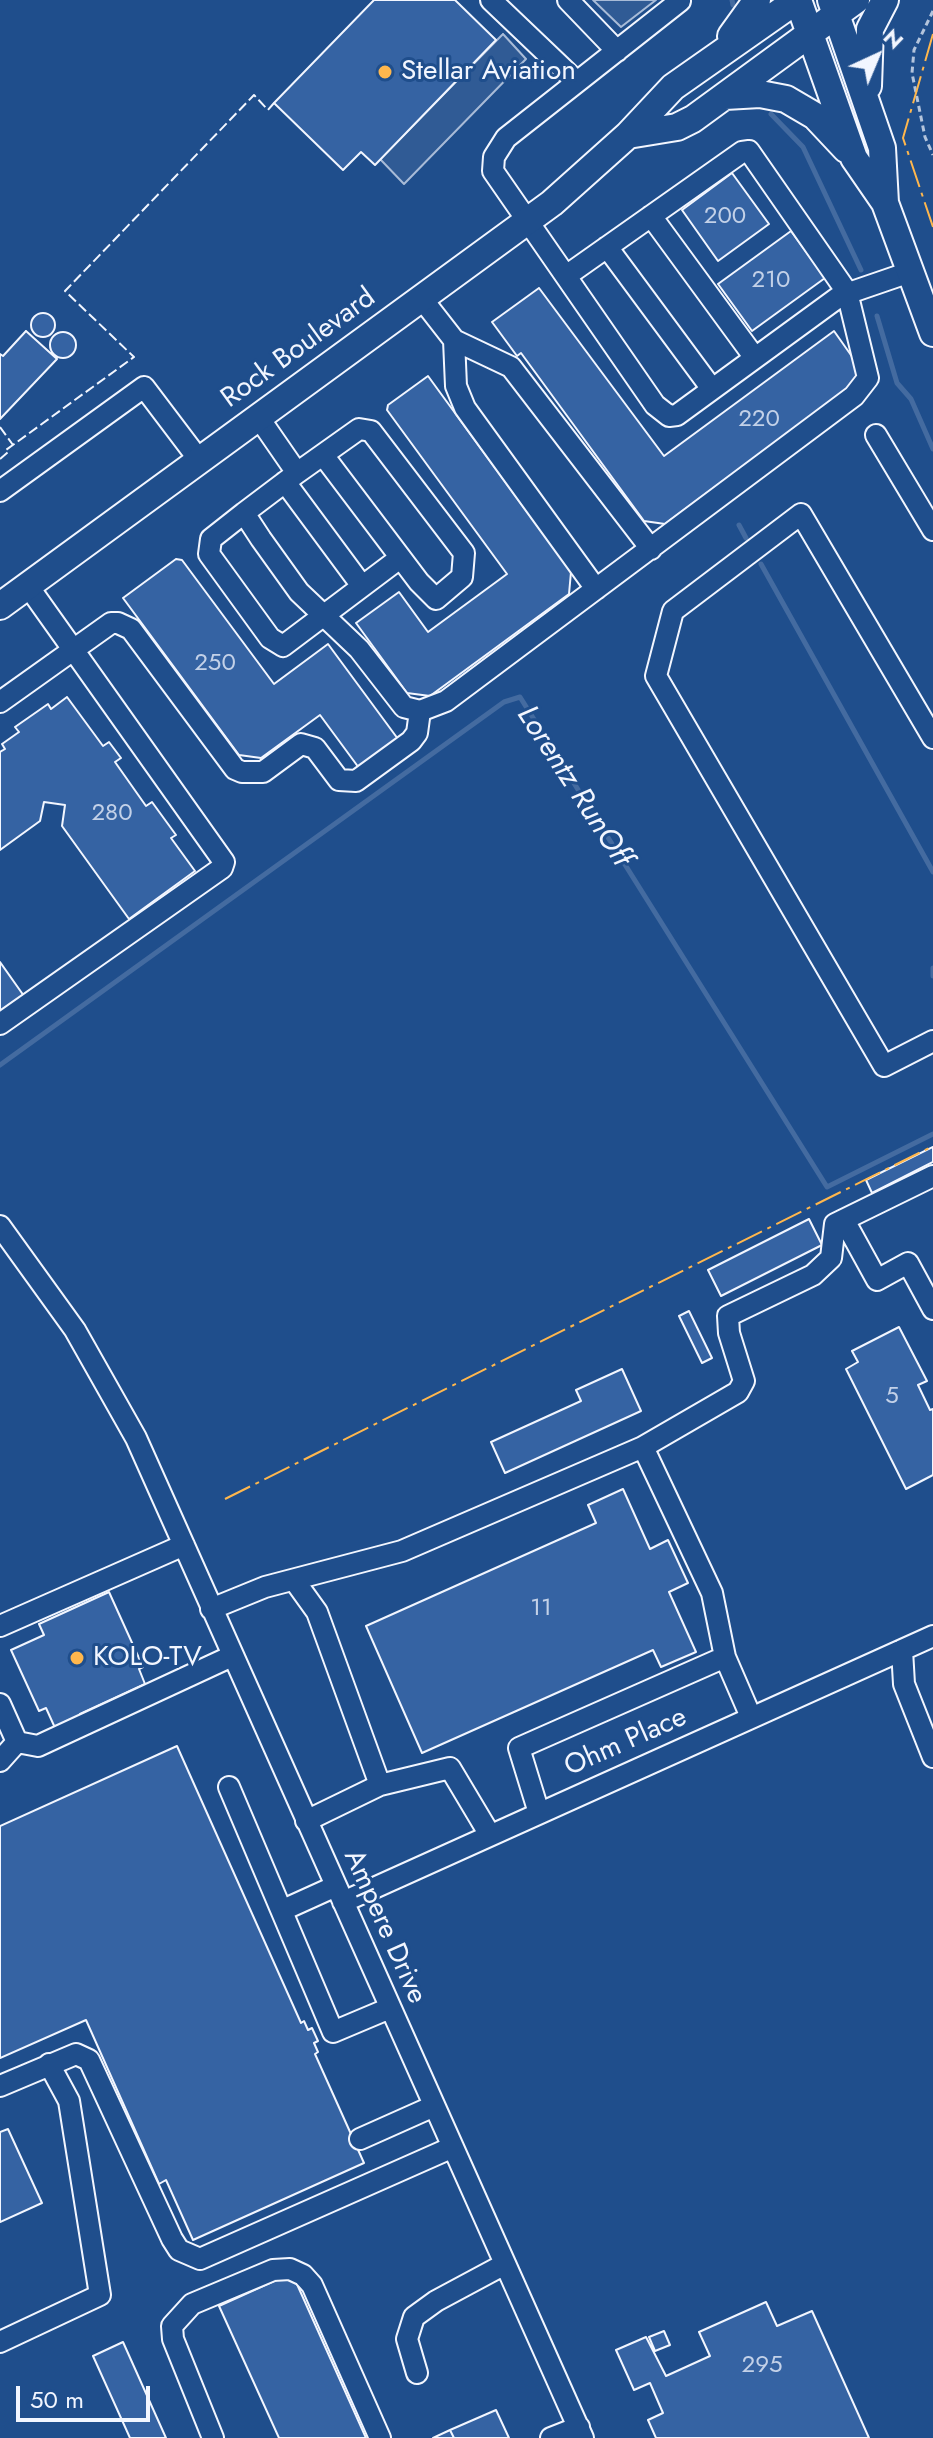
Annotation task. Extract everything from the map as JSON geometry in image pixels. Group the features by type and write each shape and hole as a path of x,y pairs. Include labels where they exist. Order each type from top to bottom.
{"main road":[{"path":"701,67 741,25 757,0"},
{"path":"797,0 854,158"},
{"name":"Rock Boulevard","path":"0,606 528,221 628,135 657,101 797,0"},
{"path":"869,109 867,52 870,29 885,0"},
{"path":"628,135 677,127 809,35 841,5 884,157 885,203"},
{"path":"725,96 773,96 799,105 827,128 854,158 885,203 933,333"}],"street":[{"path":"491,0 577,82"},
{"path":"568,0 617,51"},
{"path":"680,1 506,138 494,157 493,171 660,410 677,415 847,292 910,272"},
{"path":"244,513 299,592 359,649 404,707 420,711 446,701 651,549 854,396 868,378 847,292 749,151 742,152 566,276"},
{"path":"651,216 755,358"},
{"path":"607,247 712,389"},
{"path":"422,299 454,340 511,367 651,549"},
{"path":"454,340 456,386 465,408 596,589"},
{"path":"0,491 144,387 200,461"},
{"path":"259,418 291,478 362,586"},
{"path":"323,455 400,558 436,599 462,577 464,553 371,431 359,429 291,478 211,539 209,554 270,638 283,646 400,558"},
{"path":"876,435 933,530"},
{"path":"933,738 801,514 673,611 656,676 884,1066 933,1041"},
{"path":"0,1024 222,868 224,862 28,586"},
{"path":"0,702 111,623 131,629 235,769 242,772 263,772 301,744 315,748 339,780 356,781 411,741 417,733 420,711"},
{"path":"211,1609 294,1580 402,1551 643,1447 738,1392 744,1381 729,1333 728,1316 813,1275 831,1258 835,1224 933,1176"},
{"path":"844,1220 877,1280 908,1263 933,1309"},
{"name":"Ampere Drive","path":"0,1226 75,1330 136,1438 581,2432"},
{"path":"643,1447 712,1593 725,1657 751,1717"},
{"path":"0,1626 184,1545"},
{"path":"294,1580 317,1612 380,1785"},
{"name":"Ohm Place","path":"283,1910 339,1894 490,1835 933,1636"},
{"path":"902,1650 904,1684 933,1757"},
{"path":"17,1742 38,1746 232,1656"},
{"path":"539,1813 519,1748 725,1657"},
{"path":"0,1704 17,1742"},
{"path":"0,1761 17,1742"},
{"path":"306,1821 380,1785 450,1768 490,1835"},
{"path":"229,1787 333,2032 390,2008"},
{"path":"0,2086 76,2054 89,2060 172,2239 179,2250 200,2259 453,2147"},
{"path":"0,2342 100,2295 69,2101 49,2064"},
{"path":"360,2139 434,2106"},
{"path":"417,2373 407,2339 414,2317 436,2301 505,2264"},
{"path":"213,2438 173,2339 172,2326 192,2304 273,2270 290,2269 312,2285 380,2438"},
{"path":"551,2438 581,2432"}],"path":[{"path":"933,11 914,50 912,73 933,155"}],"shaded area":[{"path":"593,0 656,0 621,27"},
{"path":"503,34 526,59 404,184 380,159"}],"building":[{"name":"Stellar Aviation","path":"374,0 455,0 496,40 375,165 361,152 343,170 274,103"},
{"path":"732,173 769,224 718,261 682,210"},
{"path":"791,231 825,278 752,331 718,284"},
{"path":"539,288 664,456 834,331 858,365 855,383 665,524 644,521 521,353 517,356 492,322"},
{"path":"43,313 54,320 55,325 48,336 43,337 32,330 31,325 38,314"},
{"path":"26,331 57,359 0,419 0,354 3,356"},
{"path":"63,332 72,336 76,345 72,354 63,358 54,354 50,345 54,336"},
{"path":"428,376 571,572 569,594 430,696 407,693 356,623 399,592 428,632 507,574 387,410 388,405"},
{"path":"176,559 182,560 274,684 328,644 398,739 359,768 320,715 261,758 239,755 123,598"},
{"path":"67,697 103,746 109,742 121,758 115,762 146,806 152,802 176,835 171,838 195,871 129,919 62,826 65,805 44,802 40,821 0,850 0,752 5,749 2,744 19,732 15,727 48,704 51,709"},
{"path":"0,962 24,996 0,1013"},
{"path":"933,1147 933,1162 872,1193 866,1180"},
{"path":"809,1219 822,1245 721,1296 708,1270"},
{"path":"689,1311 712,1358 702,1363 679,1316"},
{"path":"899,1327 927,1381 918,1385 930,1410 933,1409 933,1475 906,1489 846,1369 858,1362 852,1351"},
{"path":"622,1369 641,1411 505,1473 491,1442 581,1401 576,1390"},
{"path":"623,1489 650,1549 668,1540 688,1583 669,1592 696,1652 661,1667 653,1650 422,1753 366,1626 596,1523 588,1505"},
{"name":"KOLO-TV","path":"109,1592 143,1667 139,1669 145,1684 80,1714 81,1718 56,1730 46,1708 39,1711 11,1650 44,1635 39,1624"},
{"path":"177,1746 301,2023 304,2021 308,2030 312,2028 318,2041 314,2043 318,2052 315,2054 364,2163 193,2240 166,2180 159,2184 86,2020 0,2058 0,1826"},
{"path":"8,2129 42,2203 0,2222 0,2132"},
{"path":"283,2277 296,2282 366,2438 279,2438 219,2306"},
{"path":"766,2302 777,2326 812,2311 869,2438 656,2438 648,2420 663,2413 650,2383 634,2390 616,2350 646,2337 666,2376 710,2356 699,2332"},
{"path":"664,2331 670,2345 655,2351 649,2337"},
{"path":"123,2342 166,2438 130,2438 93,2356"},
{"path":"496,2410 509,2438 454,2438 450,2430"},
{"path":"450,2430 454,2438 433,2438"}],"waterway":[{"path":"732,0 733,5"},
{"path":"771,114 803,147 861,270"},
{"path":"877,316 897,383 911,399 933,449"},
{"name":"Lorentz RunOff","path":"739,525 746,538"},
{"name":"Lorentz RunOff","path":"761,564 933,872"},
{"name":"Lorentz RunOff","path":"0,1065 504,702 520,697 827,1187 933,1134"},
{"name":"Lorentz RunOff","path":"933,968 933,976"}],"fence":[{"path":"0,459 8,452 6,450 134,357 65,291 254,95 268,110 274,103"},
{"path":"0,427 13,445"}],"power":[{"path":"933,34 903,138 933,227"},
{"path":"225,1499 933,1146"}],"place":[{"name":"Stellar Aviation","path":"385,72"},
{"name":"KOLO-TV","path":"77,1658"}]}
